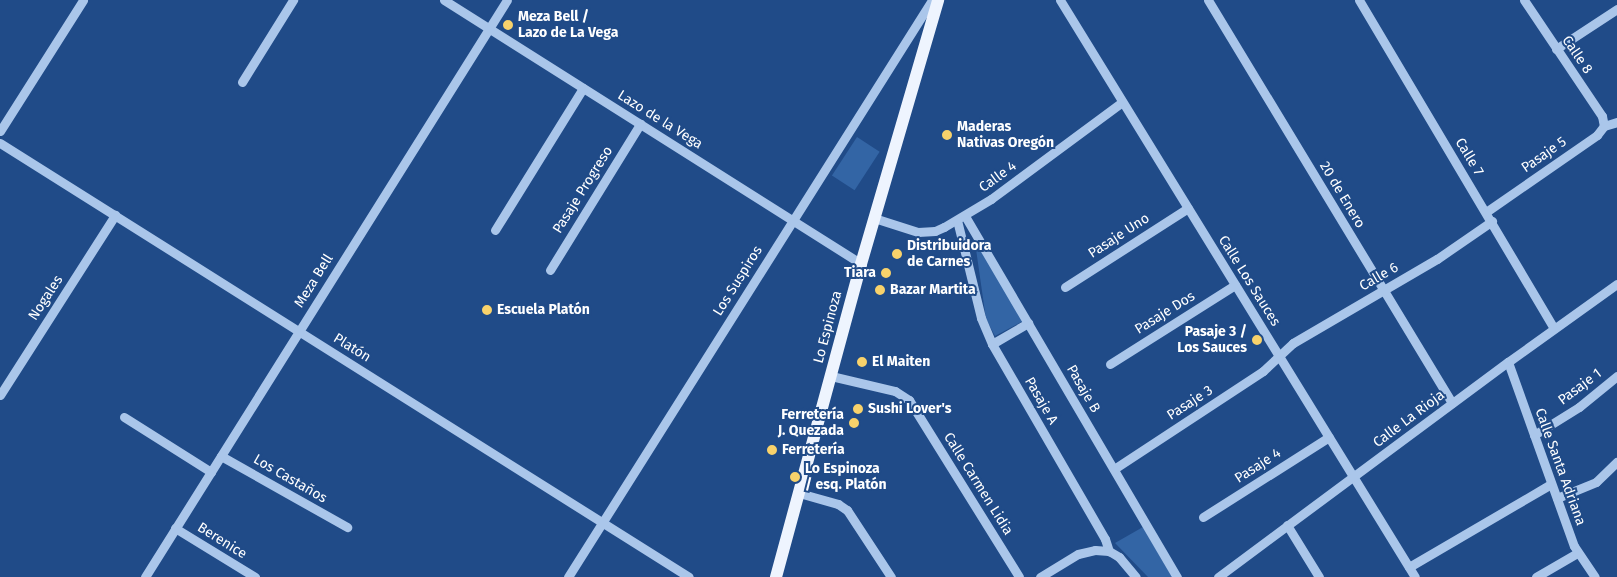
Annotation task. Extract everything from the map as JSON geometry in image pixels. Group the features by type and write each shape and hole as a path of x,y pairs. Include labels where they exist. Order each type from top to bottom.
{"main road":[{"name":"Lo Espinoza","path":"776,577 861,264 938,0"}],"street":[{"path":"0,131 83,0"},
{"path":"242,82 293,0"},
{"name":"Lazo de la Vega","path":"444,0 861,264"},
{"name":"Meza Bell","path":"144,577 507,0"},
{"name":"Los Suspiros","path":"568,577 932,0"},
{"name":"Calle Los Sauces","path":"1060,0 1415,577"},
{"name":"20 de Enero","path":"1208,0 1452,403"},
{"name":"Calle 7","path":"1359,0 1492,221 1554,329"},
{"name":"Calle 8","path":"1524,0 1602,116 1604,126"},
{"path":"1556,49 1617,9"},
{"path":"495,230 583,88"},
{"name":"Calle 4","path":"874,218 910,230 935,231 961,218 1009,186 1122,102"},
{"name":"Pasaje 5","path":"1486,212 1597,135 1604,126 1617,122"},
{"name":"Pasaje Progreso","path":"550,270 640,124"},
{"name":"Platón","path":"0,143 689,577"},
{"name":"Pasaje Uno","path":"1065,287 1188,208"},
{"name":"Nogales","path":"0,395 115,215"},
{"name":"Pasaje B","path":"961,218 1028,323 1177,577"},
{"name":"Pasaje A","path":"961,218 981,318 992,344 1106,539 1110,551 1136,577"},
{"name":"Calle 6","path":"1279,356 1293,343 1455,248 1492,221"},
{"name":"Calle La Rioja","path":"1218,577 1231,573 1287,525 1617,284"},
{"name":"Pasaje Dos","path":"1110,364 1235,285"},
{"path":"992,344 1028,323"},
{"name":"Pasaje 3","path":"1114,469 1263,371 1279,356"},
{"name":"Calle Santa Adriana","path":"1508,362 1577,553 1595,577"},
{"name":"Calle Carmen Lidia","path":"831,376 895,391 909,400 1019,577"},
{"name":"Pasaje 1","path":"1534,435 1579,407 1617,376"},
{"path":"124,416 211,472"},
{"name":"Pasaje 4","path":"1203,518 1329,437"},
{"name":"Los Castaños","path":"221,456 347,527"},
{"path":"1556,498 1596,482 1617,462"},
{"path":"1409,567 1551,484"},
{"path":"799,493 838,504 847,510 891,577"},
{"path":"1287,525 1319,577"},
{"name":"Berenice","path":"176,528 255,577"},
{"path":"1040,577 1078,554 1095,550 1110,551"},
{"path":"1536,577 1577,553"}],"shaded area":[{"path":"857,137 880,152 855,190 832,176"},
{"path":"974,235 1023,321 995,336 986,319"},
{"path":"1143,527 1172,577 1148,577 1115,543"}],"place":[{"name":"Meza Bell / Lazo de La Vega","path":"508,25"},
{"name":"Maderas Nativas Oregón","path":"947,135"},
{"name":"Distribuidora de Carnes","path":"897,254"},
{"name":"Tiara","path":"886,273"},
{"name":"Bazar Martita","path":"880,290"},
{"name":"Escuela Platón","path":"487,310"},
{"name":"Pasaje 3 / Los Sauces","path":"1257,340"},
{"name":"El Maiten","path":"862,362"},
{"name":"Sushi Lover's","path":"858,409"},
{"name":"Ferretería J. Quezada","path":"854,423"},
{"name":"Ferretería","path":"772,450"},
{"name":"Lo Espinoza / esq. Platón","path":"795,477"}]}
